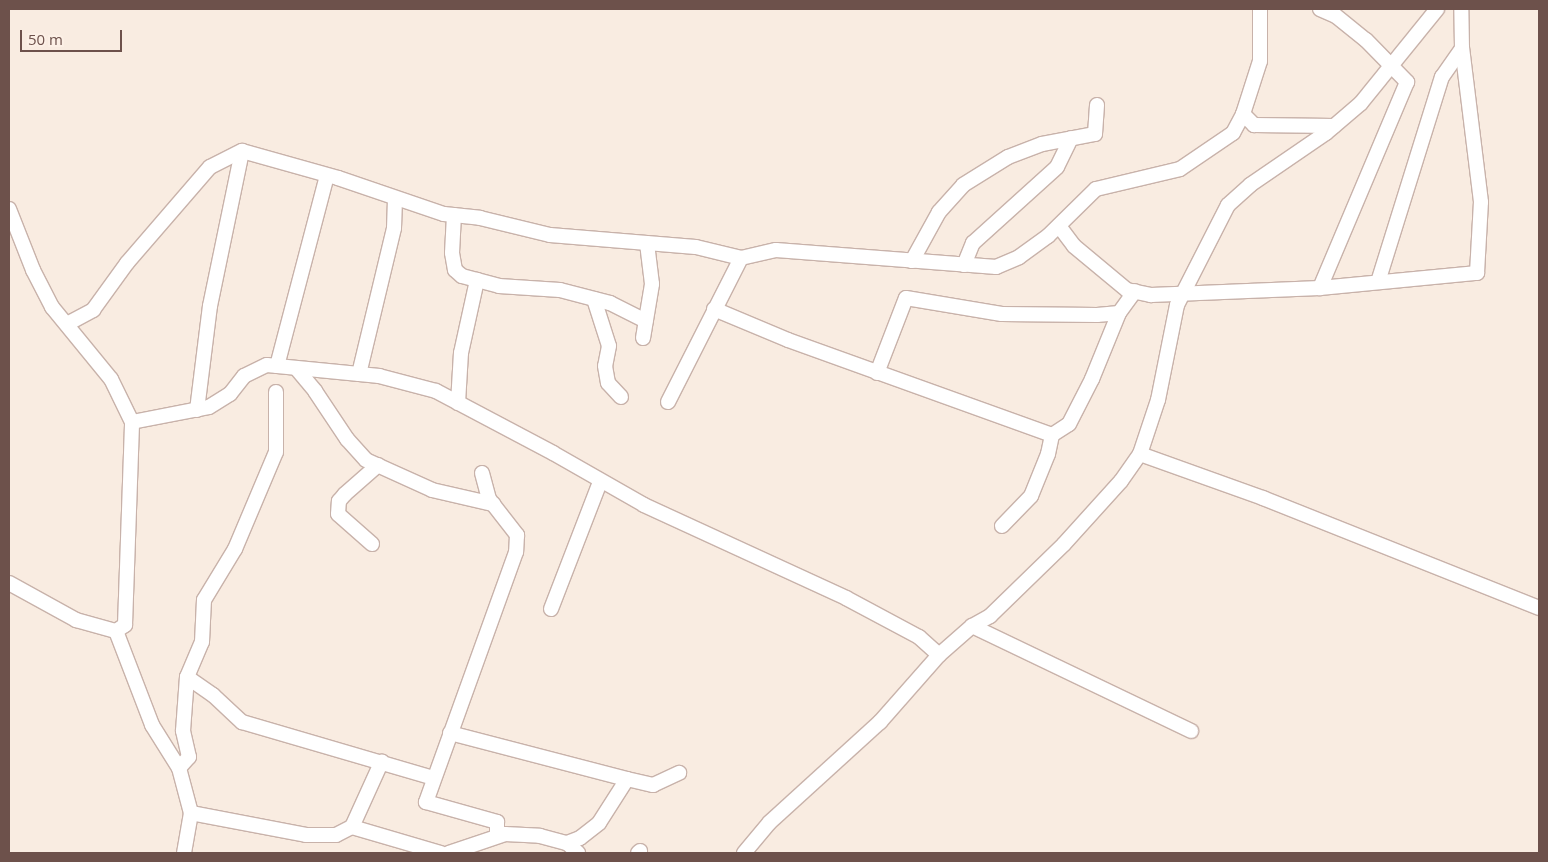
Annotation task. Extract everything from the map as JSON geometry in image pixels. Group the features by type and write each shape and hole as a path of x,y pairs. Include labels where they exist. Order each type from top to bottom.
{"street":[{"path":"67,324 93,310 145,242 210,167 242,151 327,176 395,199 454,215 480,218 550,236 696,247 741,258 776,250 996,267 1019,257 1059,226 1096,189 1180,169 1232,133 1243,114 1260,61 1260,9"},
{"path":"1320,9 1336,16 1394,65 1407,82 1320,288"},
{"path":"744,853 770,822 880,722 939,655 972,626 990,616 1064,544 1121,481 1140,454 1158,400 1177,305 1228,205 1250,185 1334,126 1361,103 1394,65 1437,9"},
{"path":"1059,226 1080,251 1127,290 1151,294 1320,288 1477,272 1481,202 1462,48 1461,9"},
{"path":"1378,282 1442,77 1462,48"},
{"path":"912,261 939,212 963,185 1008,157 1042,144 1095,134 1097,105"},
{"path":"1243,114 1254,125 1334,126"},
{"path":"964,265 973,243 1005,212 1032,193 1057,167 1071,138"},
{"path":"197,410 210,306 242,151"},
{"path":"277,366 327,176"},
{"path":"359,374 394,228 395,199"},
{"path":"9,209 32,270 52,307 111,379 132,422 125,625 116,631 76,620 9,583"},
{"path":"454,215 452,253 455,270 462,276 499,286 560,290 594,299 646,320"},
{"path":"643,338 652,284 647,243"},
{"path":"668,402 741,258"},
{"path":"458,403 461,353 477,280"},
{"path":"1002,526 1031,496 1048,454 1052,435 1069,424 1092,379 1119,313 1135,291"},
{"path":"877,373 906,298 1002,314 1119,313"},
{"path":"594,299 609,346 605,366 608,383 621,397"},
{"path":"714,309 877,373 1052,435"},
{"path":"132,422 209,407 230,394 244,376 267,365 379,376 436,391 554,453 600,482 738,550 846,598 919,637 939,655"},
{"path":"296,368 315,391 347,439 366,460 432,490 493,504"},
{"path":"179,768 189,757 183,731 187,678 202,642 204,600 235,549 276,452 276,392"},
{"path":"1140,454 1262,498 1539,608"},
{"path":"372,544 338,514 340,501 344,494 378,465"},
{"path":"482,473 493,504 517,535 516,552 426,802 497,822 497,836"},
{"path":"551,609 600,482"},
{"path":"972,626 1052,667 1191,730"},
{"path":"116,631 152,725 179,768 191,812 184,853"},
{"path":"187,678 213,695 242,722 382,761 434,778"},
{"path":"450,733 653,785 680,774"},
{"path":"191,812 306,835 336,835 352,827 382,761"},
{"path":"449,853 497,836 540,836 567,842 580,838 599,823 627,779"},
{"path":"352,827 441,853"},
{"path":"567,842 578,853"}]}
